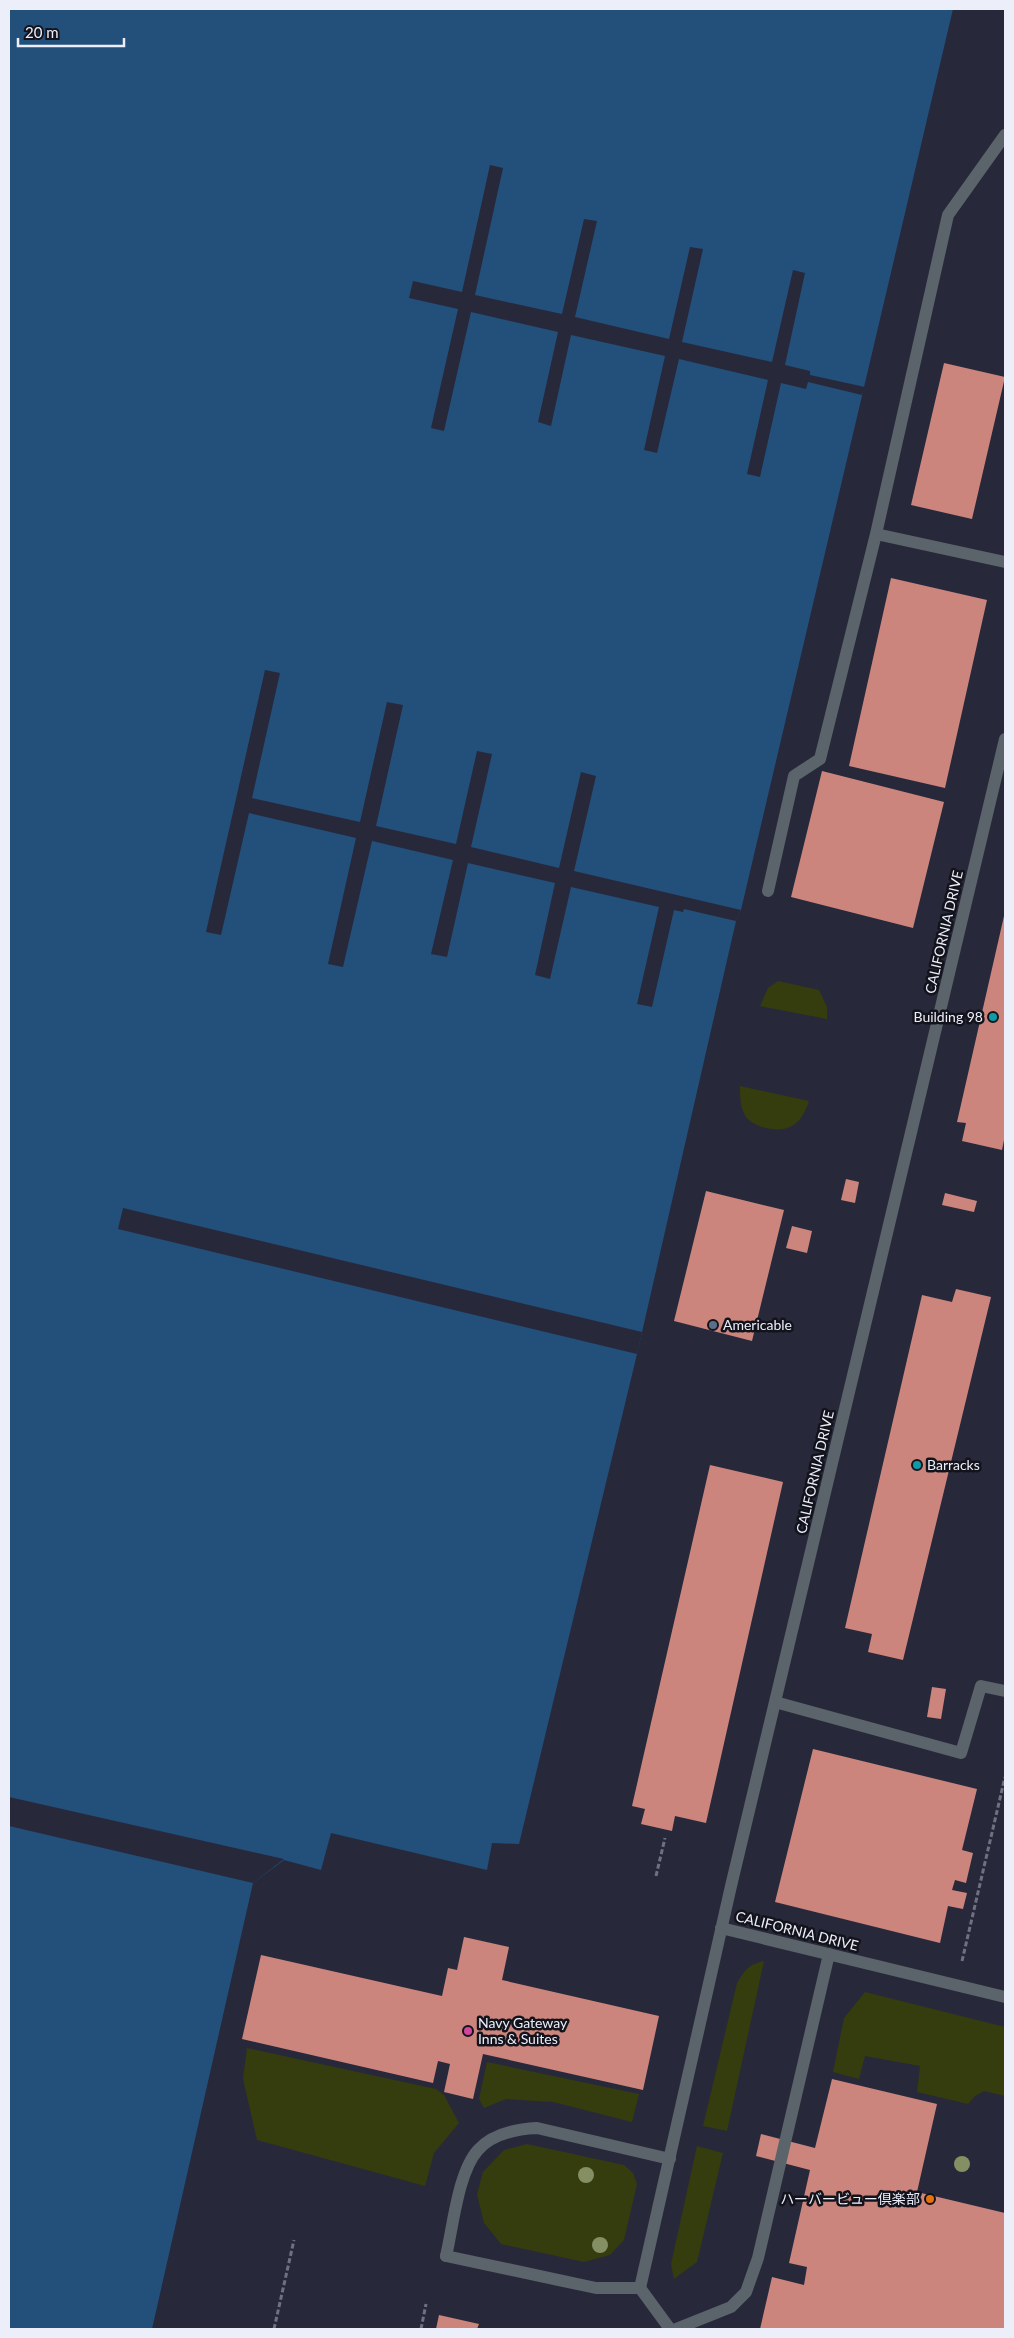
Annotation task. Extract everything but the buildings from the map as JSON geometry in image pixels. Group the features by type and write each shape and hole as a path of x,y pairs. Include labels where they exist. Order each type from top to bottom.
{"street":[{"path":"768,891 794,776 820,759 876,534 948,215 1005,135"},
{"path":"876,534 1005,562"},
{"name":"CALIFORNIA DRIVE","path":"1005,739 721,1928 1005,1997"},
{"path":"775,1702 961,1753 981,1686 1005,1692"},
{"path":"670,2329 640,2288 721,1928"},
{"path":"676,2329 731,2307 746,2292 758,2258 829,1954"},
{"path":"640,2288 596,2288 446,2256 464,2177 478,2150 492,2139 516,2129 538,2128 670,2159"}],"path":[{"path":"961,1962 1005,1776"},
{"path":"656,1876 665,1838"},
{"path":"274,2329 294,2240"},
{"path":"421,2329 426,2304"}],"green space":[{"path":"778,981 819,990 827,1007 827,1019 760,1006 768,988"},
{"path":"740,1086 809,1101 802,1117 792,1126 771,1129 753,1123 746,1117 741,1106"},
{"path":"764,1961 727,2131 703,2126 737,1983 748,1968"},
{"path":"865,1992 1005,2027 1005,2096 984,2091 975,2096 968,2104 917,2092 920,2066 865,2056 859,2079 833,2072 844,2018"},
{"path":"247,2048 436,2089 444,2095 459,2123 434,2153 425,2186 257,2140 243,2079"},
{"path":"487,2062 639,2094 632,2122 553,2102 506,2099 484,2108 479,2099"},
{"path":"527,2144 624,2165 633,2173 637,2184 624,2240 610,2255 584,2262 501,2244 484,2223 477,2194 483,2172 504,2150"},
{"path":"697,2146 723,2153 697,2262 674,2279 671,2264"}],"water":[{"path":"9,9 953,9 741,910 736,921 637,1354 519,1844 492,1843 487,1870 331,1833 321,1870 284,1860 253,1883 152,2329 9,2329"}],"pier":[{"path":"490,165 503,168 475,295 562,314 584,219 597,221 575,317 669,339 690,247 703,249 682,342 772,362 793,270 805,273 785,365 810,371 810,375 865,387 862,395 808,382 806,389 781,383 760,477 747,474 768,380 679,359 657,453 644,450 665,356 571,335 551,426 538,422 558,332 471,312 444,431 431,428 458,309 409,298 413,281 462,292"},
{"path":"265,670 280,673 252,798 360,822 387,702 403,705 376,826 456,844 477,751 492,754 471,847 559,868 581,772 596,776 574,871 741,910 736,921 684,909 683,912 674,910 652,1007 637,1004 659,907 571,887 550,979 535,975 555,883 468,863 447,957 431,954 453,860 372,841 343,967 328,964 356,838 249,813 221,935 206,932"},
{"path":"123,1208 642,1332 637,1354 118,1229"},
{"path":"9,1797 284,1859 253,1883 9,1826"}],"place":[{"name":"Building 98","path":"993,1017"},
{"name":"Americable","path":"713,1325"},
{"name":"Barracks","path":"917,1465"},
{"name":"Navy Gateway Inns & Suites","path":"468,2031"},
{"name":"ハーバービュー倶楽部","path":"930,2199"}]}
